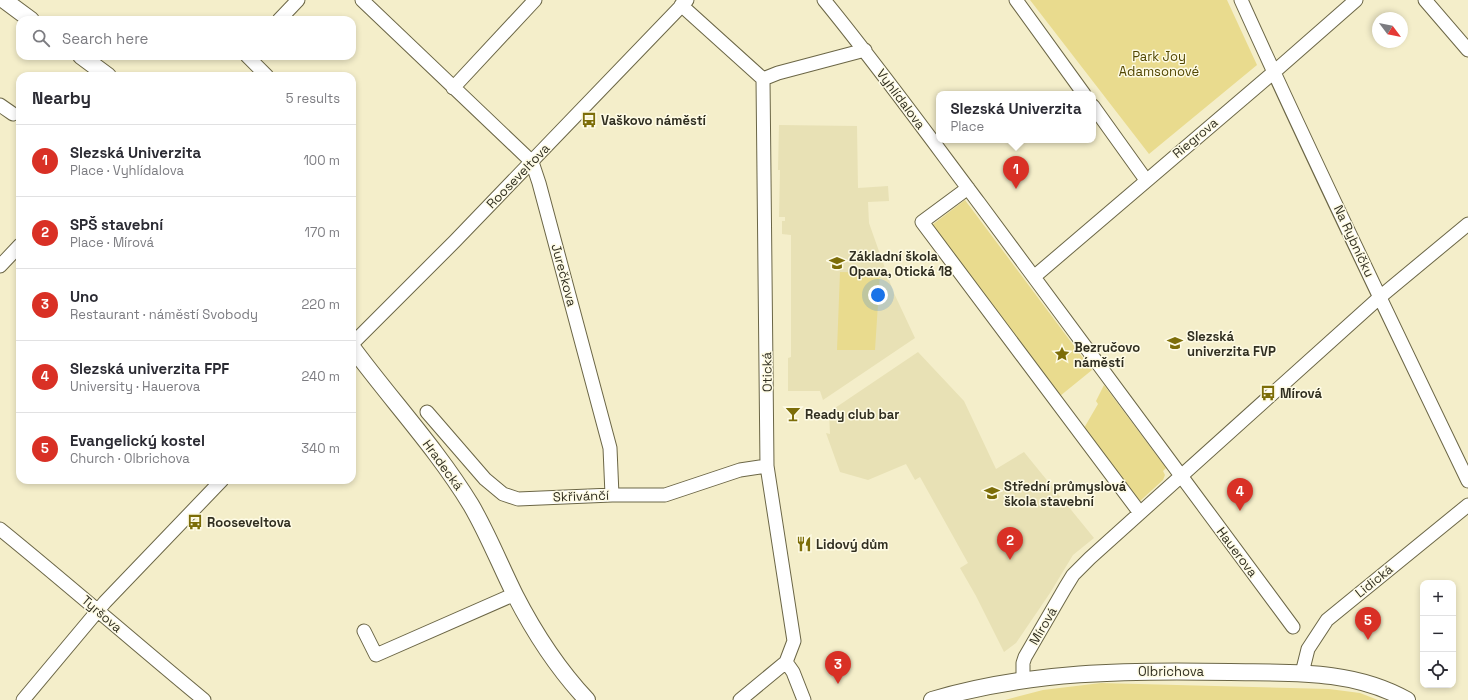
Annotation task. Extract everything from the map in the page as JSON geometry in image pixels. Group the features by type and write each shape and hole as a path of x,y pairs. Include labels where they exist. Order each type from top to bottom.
{"main road":[{"path":"4,0 26,16"},
{"path":"86,60 103,72"},
{"name":"Hradecká","path":"356,352 431,448 460,488 480,521 515,594 536,633 563,672 587,700"},
{"name":"Olbrichova","path":"932,700 971,690 1023,680 1091,673 1145,671 1302,673 1333,676 1370,683 1385,688 1407,700"}],"street":[{"path":"283,16 298,0"},
{"name":"Jurečkova","path":"362,0 532,162 539,183 610,448 612,495"},
{"path":"453,88 535,0"},
{"name":"Vyhlídalova","path":"824,0 865,50 1034,276"},
{"path":"1016,0 1082,91"},
{"name":"Na Rybníčku","path":"1241,0 1468,481"},
{"name":"Riegrova","path":"1034,276 1274,72 1356,0"},
{"path":"1425,0 1468,50"},
{"path":"684,3 763,79 778,73 865,50"},
{"name":"Rooseveltova","path":"356,340 455,242 684,3"},
{"path":"251,60 263,72"},
{"name":"Otická","path":"763,79 768,466 794,641 786,662"},
{"path":"0,105 13,114"},
{"path":"1096,110 1146,180"},
{"path":"968,188 922,222 1140,513"},
{"name":"Mírová","path":"1023,680 1023,663 1025,656 1073,575 1380,297 1468,224"},
{"path":"0,266 16,249"},
{"path":"1034,276 1181,476"},
{"name":"Skřivánčí","path":"426,412 492,486 507,496 518,499 612,495 665,495 740,470 768,466"},
{"name":"Hauerova","path":"1181,476 1293,627"},
{"path":"23,700 98,610 218,484"},
{"name":"Lidická","path":"1302,673 1308,649 1327,620 1468,505"},
{"name":"Tyršova","path":"0,529 204,700"},
{"path":"364,631 376,655 515,594"},
{"path":"740,700 786,662 793,672 804,700"}],"shaded area":[{"name":"Základní škola Opava, Otická 18","path":"779,125 857,126 858,188 888,186 889,201 868,202 869,223 893,291 915,338 823,400 820,391 788,391 788,358 791,357 791,235 782,234 782,221 785,221 785,217 779,217"},
{"name":"Střední průmyslová škola stavební","path":"918,352 964,401 996,469 1024,452 1094,538 1073,555 1050,593 1016,643 1004,652 960,568 968,563 920,477 915,480 906,464 868,480 840,472 826,433 830,434 829,412"}],"green space":[{"name":"Park Joy Adamsonové","path":"1030,0 1227,0 1257,65 1149,154"},
{"path":"965,200 1092,370 1060,396 932,225"},
{"path":"840,272 880,273 875,350 837,350"},
{"path":"1104,385 1166,468 1163,471 1165,475 1163,480 1140,501 1084,428 1098,404 1096,401"},
{"path":"1101,683 1329,689 1360,693 1378,700 1005,700 1043,690"}],"place":[{"name":"Vaškovo náměstí","path":"589,120"},
{"name":"Slezská Univerzita","path":"1016,189"},
{"name":"Základní škola Opava, Otická 18","path":"837,263"},
{"name":"Slezská univerzita FVP","path":"1175,343"},
{"name":"Bezručovo náměstí","path":"1062,354"},
{"name":"Mírová","path":"1268,393"},
{"name":"Ready club bar","path":"793,414"},
{"name":"Střední průmyslová škola stavební","path":"992,493"},
{"name":"Slezská univerzita FPF","path":"1240,511"},
{"name":"Rooseveltova","path":"195,522"},
{"name":"Lidový dům","path":"804,544"},
{"name":"SPŠ stavební","path":"1010,560"},
{"name":"Evangelický kostel","path":"1368,640"},
{"name":"Uno","path":"838,684"}]}
